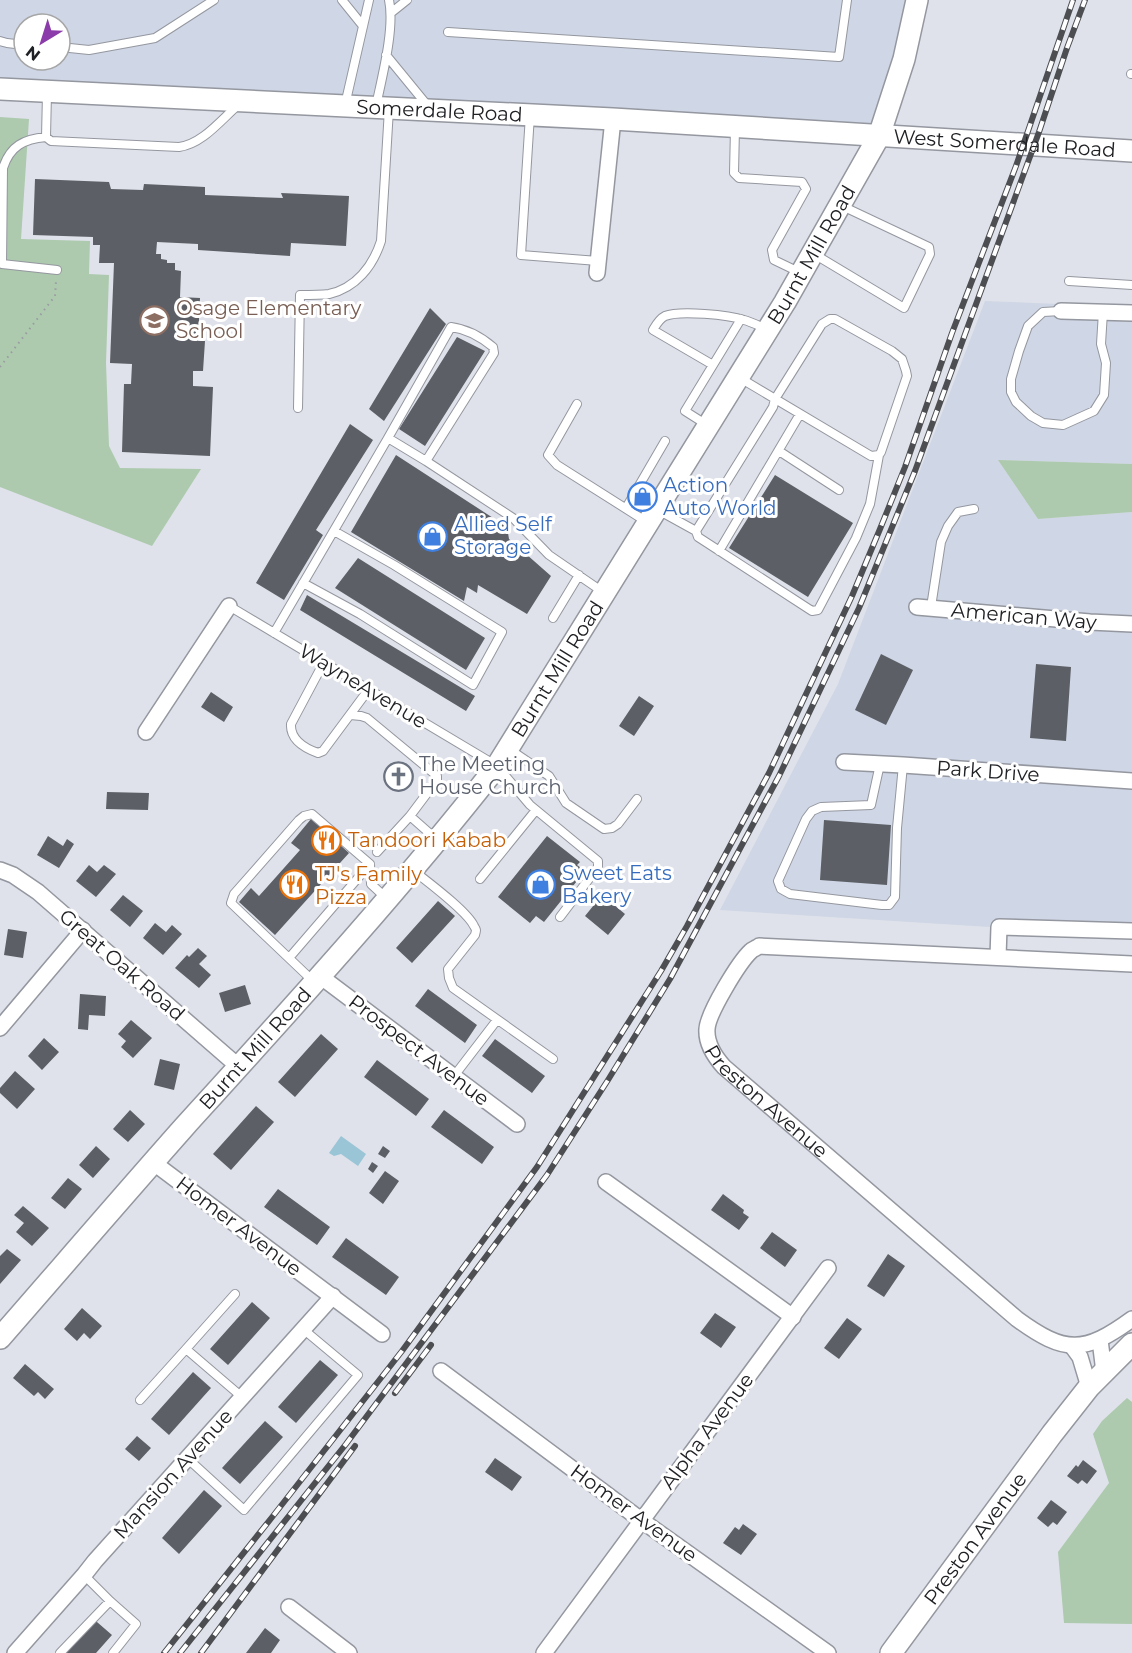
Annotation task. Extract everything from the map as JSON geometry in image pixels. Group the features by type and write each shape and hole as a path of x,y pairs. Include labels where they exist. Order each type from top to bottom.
{"main road":[{"name":"Burnt Mill Road","path":"0,1338 387,899 503,757 768,330 879,136 904,59 917,0"},
{"name":"Somerdale Road","path":"0,89 613,119 879,136"},
{"name":"West Somerdale Road","path":"879,136 1132,151"},
{"name":"Preston Avenue","path":"891,1653 1052,1434 1089,1387 1132,1344"}],"street":[{"path":"598,267 613,119"},
{"path":"1061,311 1132,313"},
{"path":"146,732 228,606"},
{"name":"American Way","path":"924,607 1132,624"},
{"name":"Park Drive","path":"844,762 1132,781"},
{"name":"Great Oak Road","path":"0,870 14,875 38,892 239,1067"},
{"path":"998,957 999,927 1132,931"},
{"path":"0,1028 83,930"},
{"name":"Preston Avenue","path":"1072,1346 1039,1335 1017,1318 733,1075 715,1056 707,1030 711,1016 732,976 752,950 759,946 1132,964"},
{"name":"Prospect Avenue","path":"317,979 518,1124"},
{"name":"Homer Avenue","path":"154,1163 382,1334"},
{"path":"606,1182 793,1317"},
{"name":"Alpha Avenue","path":"544,1653 828,1268"},
{"name":"Mansion Avenue","path":"15,1653 333,1296"},
{"path":"1072,1346 1100,1340 1132,1319"},
{"path":"1100,1340 1104,1372"},
{"path":"1072,1346 1080,1357 1089,1387"},
{"name":"Homer Avenue","path":"441,1371 641,1520 828,1653"},
{"path":"289,1607 349,1653"}],"lane":[{"path":"72,48 89,50 155,38 214,0"},
{"path":"342,0 363,26"},
{"path":"345,106 369,0"},
{"path":"298,408 300,295 330,293 343,289 361,276 373,260 381,241 382,108 392,12 389,0"},
{"path":"392,12 406,0"},
{"path":"448,32 839,57 847,0"},
{"path":"386,55 432,110"},
{"path":"46,137 47,91"},
{"path":"57,270 2,264 3,168 6,157 18,145 46,137 51,141 188,146 199,140 242,101"},
{"path":"530,115 521,255 598,267"},
{"path":"735,127 734,173 739,178 802,182 806,189 772,250 774,260 802,273"},
{"path":"813,254 904,308 930,254 929,247 840,205"},
{"path":"1069,281 1132,285"},
{"path":"1061,311 1043,312 1028,326 1011,379 1011,392 1016,402 1031,416 1043,423 1063,425 1094,411 1104,395 1106,363 1101,344 1103,312"},
{"path":"713,365 653,330 666,316 706,314 741,319 768,330"},
{"path":"830,318 835,319 902,359 907,376 879,455 870,504 856,538 818,610 812,610 719,551 698,537 696,531 822,324 830,318"},
{"path":"708,426 684,411 741,319"},
{"path":"274,633 451,327 462,328 493,347 494,353 426,461"},
{"path":"739,377 871,456 879,455"},
{"path":"577,404 548,455 557,465 626,508 696,531"},
{"path":"719,551 800,414"},
{"path":"388,438 513,518 549,555 604,593"},
{"path":"626,508 665,441"},
{"path":"779,451 839,490"},
{"path":"924,607 941,542 948,526 958,512 974,509"},
{"path":"303,584 360,614 473,685 502,632 394,565 333,531"},
{"path":"554,618 579,575"},
{"name":"WayneAvenue","path":"228,606 369,689 503,757 549,776 566,803 604,829 618,824 637,799"},
{"path":"324,662 291,724 294,739 310,750 318,753 323,751 369,689"},
{"path":"350,715 367,718 437,776 437,780 410,816 377,852"},
{"path":"503,757 530,805 596,858 598,867 560,917"},
{"path":"880,764 871,805 821,807 812,811 806,819 778,882 781,889 790,894 889,905 895,897 897,828 903,765"},
{"path":"480,879 536,810"},
{"path":"317,979 289,958 231,903 234,894 299,820 312,814 370,864 371,884 387,899"},
{"path":"410,816 437,840"},
{"path":"289,958 370,864"},
{"path":"412,869 450,900 473,923 476,930 475,935 448,969 448,978 453,988 553,1059"},
{"path":"454,1077 497,1020"},
{"path":"140,1400 235,1294"},
{"path":"188,1458 244,1510 358,1375 303,1329"},
{"path":"186,1349 242,1397"},
{"path":"84,1575 136,1624 113,1653"},
{"path":"60,1653 110,1601"}],"path":[{"path":"0,367 55,296 57,270"}],"shaded area":[{"path":"0,0 917,0 879,136 0,89"},
{"path":"985,301 1132,307 1132,464 998,460 1038,519 1132,512 1132,936 720,910 838,684"}],"green space":[{"path":"0,117 29,119 21,239 90,241 89,274 109,275 106,363 109,446 120,468 201,469 152,546 0,487"},
{"path":"998,460 1132,464 1132,512 1038,519"},
{"path":"1127,1398 1132,1402 1132,1624 1064,1623 1058,1552 1109,1483 1093,1434 1102,1421"}],"water":[{"path":"341,1136 366,1154 358,1166 341,1154 334,1156 329,1153"}],"building":[{"name":"Osage Elementary School","path":"35,179 109,182 111,189 143,190 144,184 205,187 205,195 283,198 281,193 349,196 346,246 291,243 290,256 198,250 198,244 157,242 156,254 161,254 161,259 167,260 167,263 175,263 175,270 181,271 180,297 200,298 198,341 205,341 203,371 193,371 193,386 213,387 210,456 122,452 124,384 131,384 132,364 110,363 114,263 99,263 100,245 93,245 93,237 33,235"},
{"path":"430,308 446,324 384,421 369,409"},
{"path":"457,337 485,351 425,446 399,429"},
{"path":"350,424 373,440 316,530 323,535 284,600 256,583"},
{"name":"Allied Self Storage","path":"396,455 507,527 509,539 551,576 527,614 478,585 477,593 467,587 464,601 351,532"},
{"path":"775,475 853,523 808,597 729,548"},
{"path":"358,558 485,638 466,670 335,588"},
{"path":"307,595 475,696 466,711 300,610"},
{"path":"881,654 913,670 886,725 855,710"},
{"path":"1036,664 1071,667 1066,741 1030,738"},
{"path":"211,692 233,707 224,722 201,707"},
{"path":"639,696 654,706 634,736 619,726"},
{"path":"107,792 149,793 148,810 106,809"},
{"path":"311,819 349,853 275,935 239,902 251,888 259,896 300,850 291,843"},
{"path":"824,820 891,825 887,885 820,880"},
{"path":"48,836 63,846 67,839 74,844 59,868 37,855"},
{"name":"Sweet Eats Bakery","path":"547,836 580,862 577,865 585,871 544,922 536,916 530,923 498,897"},
{"path":"89,865 97,872 104,865 116,874 96,897 76,881"},
{"path":"123,895 143,911 130,927 110,910"},
{"path":"602,895 625,914 608,935 585,916"},
{"path":"438,901 455,916 412,963 396,948"},
{"path":"155,923 166,932 172,925 182,934 163,955 143,938"},
{"path":"8,929 27,932 23,958 4,955"},
{"path":"198,948 207,956 199,964 211,975 199,988 175,968 187,955 189,957"},
{"path":"245,985 251,1004 225,1012 219,993"},
{"path":"428,989 477,1025 465,1043 415,1006"},
{"path":"80,994 106,996 105,1016 89,1015 88,1030 78,1029"},
{"path":"131,1020 152,1038 133,1058 121,1047 126,1041 118,1034"},
{"path":"321,1034 338,1049 295,1097 278,1082"},
{"path":"44,1038 59,1052 42,1070 28,1056"},
{"path":"495,1039 545,1076 532,1093 482,1056"},
{"path":"160,1059 180,1064 174,1090 154,1085"},
{"path":"377,1060 429,1099 416,1116 364,1077"},
{"path":"15,1071 35,1089 17,1109 0,1093 0,1088"},
{"path":"256,1106 274,1122 231,1170 213,1154"},
{"path":"130,1110 145,1124 128,1142 113,1129"},
{"path":"444,1110 494,1147 482,1164 431,1127"},
{"path":"96,1146 110,1159 93,1178 79,1165"},
{"path":"383,1146 390,1151 385,1158 378,1154"},
{"path":"372,1162 378,1166 373,1173 368,1169"},
{"path":"385,1171 399,1181 383,1204 369,1193"},
{"path":"68,1178 82,1189 65,1209 51,1198"},
{"path":"278,1189 330,1227 317,1245 264,1207"},
{"path":"723,1194 744,1210 743,1213 749,1217 739,1230 711,1210"},
{"path":"23,1206 49,1228 32,1246 16,1232 24,1223 14,1215"},
{"path":"772,1232 797,1250 785,1267 760,1248"},
{"path":"346,1238 399,1277 386,1295 332,1257"},
{"path":"7,1249 21,1260 0,1284 0,1256"},
{"path":"888,1254 905,1266 884,1297 867,1286"},
{"path":"252,1302 270,1318 228,1365 210,1349"},
{"path":"82,1308 102,1326 90,1339 84,1333 77,1341 64,1329"},
{"path":"715,1313 736,1327 721,1348 700,1333"},
{"path":"847,1318 862,1329 839,1359 824,1348"},
{"path":"320,1360 338,1375 296,1423 278,1407"},
{"path":"25,1364 54,1389 45,1399 38,1392 34,1396 13,1378"},
{"path":"193,1372 211,1388 169,1435 151,1419"},
{"path":"265,1421 283,1437 240,1484 222,1468"},
{"path":"137,1436 151,1448 139,1461 125,1449"},
{"path":"495,1458 522,1477 512,1491 485,1472"},
{"path":"1083,1460 1097,1471 1087,1484 1082,1480 1078,1484 1067,1476"},
{"path":"204,1490 222,1506 179,1554 162,1538"},
{"path":"1051,1500 1067,1512 1057,1525 1053,1522 1048,1527 1037,1518"},
{"path":"743,1524 757,1534 741,1555 723,1543 735,1527 739,1530"},
{"path":"90,1616 112,1635 96,1653 58,1653"},
{"path":"265,1628 280,1640 271,1653 246,1653"}],"railway":[{"path":"164,1653 402,1351 537,1167 687,926 769,773 852,596 880,529 1016,166 1073,0"},
{"path":"180,1653 346,1444 547,1175 670,979 779,776 859,608 915,471 1085,0"},
{"path":"395,1393 431,1345"},
{"path":"201,1653 355,1446"}],"place":[{"name":"Osage Elementary School","path":"155,320"},
{"name":"Action Auto World","path":"642,497"},
{"name":"Allied Self Storage","path":"433,536"},
{"name":"The Meeting House Church","path":"398,776"},
{"name":"Tandoori Kabab","path":"327,840"},
{"name":"Sweet Eats Bakery","path":"541,884"},
{"name":"TJ's Family Pizza","path":"294,885"}]}
